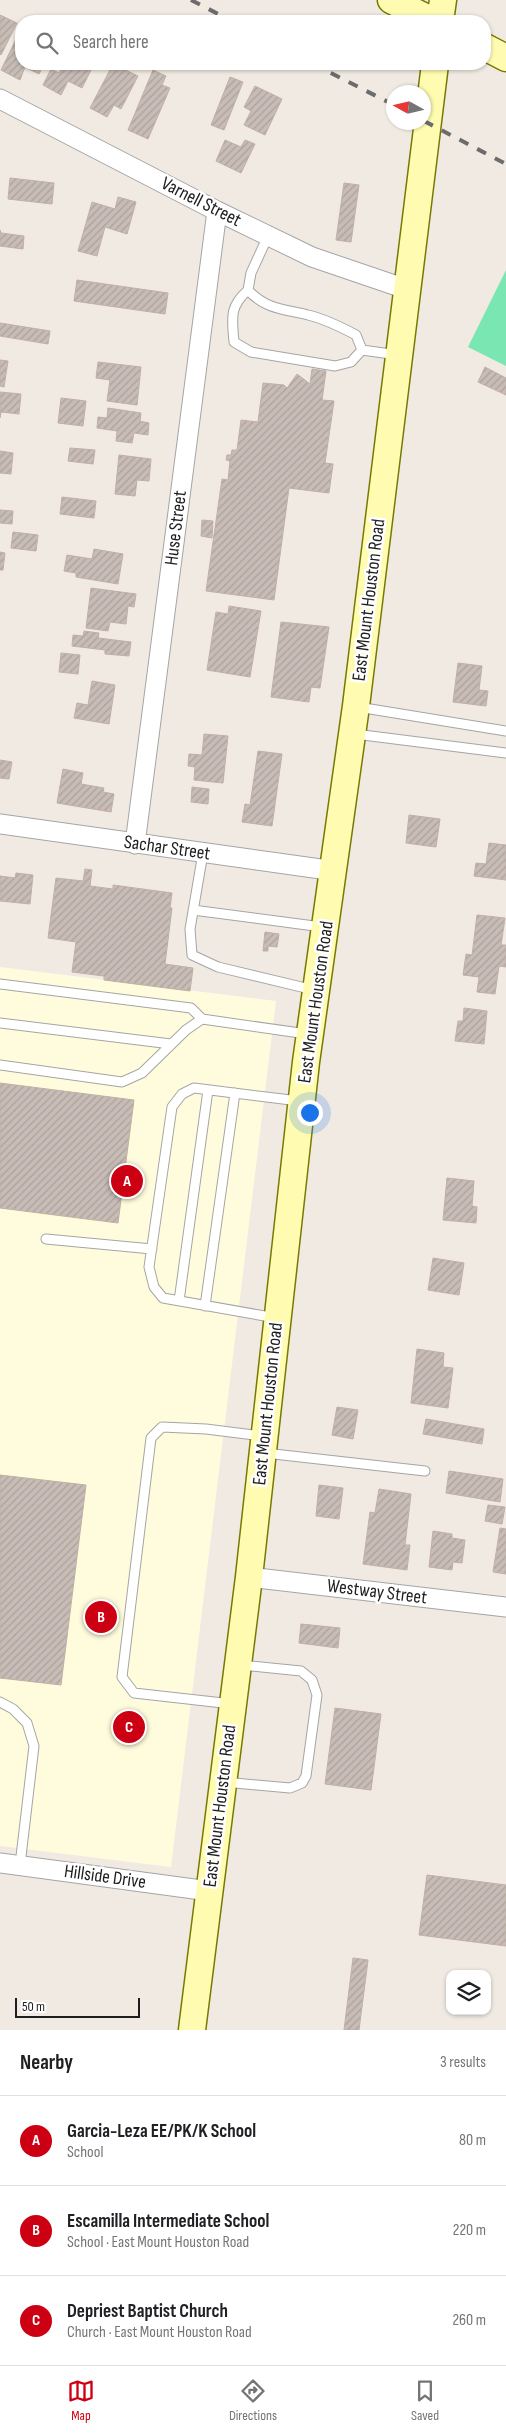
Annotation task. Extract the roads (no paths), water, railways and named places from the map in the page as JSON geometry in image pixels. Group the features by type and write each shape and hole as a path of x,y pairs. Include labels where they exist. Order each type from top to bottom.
{"main road":[{"path":"391,0 421,15"},
{"path":"441,15 443,0"},
{"path":"491,50 506,58"},
{"name":"East Mount Houston Road","path":"192,2030 249,1576 310,1035 335,871 409,290 434,70"}],"street":[{"name":"Varnell Street","path":"0,100 217,211 312,257 409,290"},
{"name":"Huse Street","path":"136,844 217,211"},
{"name":"Sachar Street","path":"0,824 335,871"},
{"name":"Westway Street","path":"249,1576 506,1607"},
{"name":"Hillside Drive","path":"0,1863 209,1892"}],"lane":[{"path":"268,236 252,273 248,290 236,301 232,320 234,342 251,352 336,366 351,362 362,350"},
{"path":"248,290 258,302 288,312 308,315 356,335 362,350"},
{"path":"362,350 400,356"},
{"path":"356,706 506,731"},
{"path":"352,733 506,753"},
{"path":"203,853 190,929 192,955 218,967 317,990"},
{"path":"193,910 326,927"},
{"path":"0,984 191,1008 202,1019 310,1035"},
{"path":"0,1065 122,1082 142,1073 171,1044 202,1019"},
{"path":"0,1023 171,1044"},
{"path":"278,1318 163,1298 154,1287 149,1266 172,1107 182,1094 194,1088 302,1102"},
{"path":"179,1301 208,1090"},
{"path":"205,1306 234,1092"},
{"path":"46,1239 152,1249"},
{"path":"232,1704 134,1693 122,1678 151,1438 162,1427 206,1429 263,1444 425,1471"},
{"path":"223,1782 290,1788 302,1782 306,1776 317,1695 312,1680 301,1671 238,1665"},
{"path":"0,1702 13,1709 27,1723 34,1746 20,1866"}],"railway":[{"path":"191,0 220,15"},
{"path":"325,70 386,101"},
{"path":"431,125 506,164"}],"place":[{"name":"Garcia-Leza EE/PK/K School","path":"127,1181"},
{"name":"Escamilla Intermediate School","path":"101,1617"},
{"name":"Depriest Baptist Church","path":"129,1727"}]}
